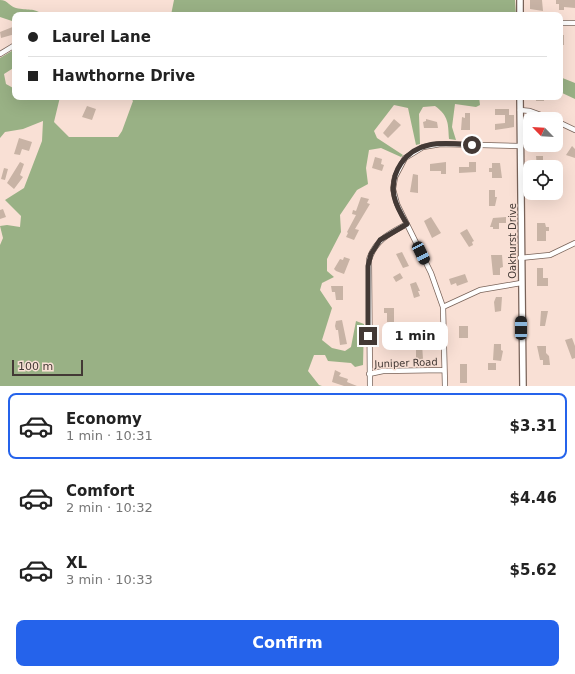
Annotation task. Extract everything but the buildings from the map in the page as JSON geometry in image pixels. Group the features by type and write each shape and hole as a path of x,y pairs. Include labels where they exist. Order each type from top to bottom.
{"street":[{"path":"520,0 520,12"},
{"path":"563,23 575,23"},
{"path":"0,54 12,47"},
{"name":"Oakhurst Drive","path":"520,100 520,258 523,386"},
{"path":"520,110 530,110 535,112"},
{"path":"563,124 575,130"},
{"path":"444,386 443,307 431,273 394,197 394,181 400,164 412,152 423,147 441,144 520,146"},
{"path":"370,386 368,374 369,260 373,248 380,240 407,224"},
{"path":"520,258 550,255 575,243"},
{"path":"443,307 480,290 521,283"},
{"name":"Juniper Road","path":"368,374 383,371 444,370"}],"green space":[{"path":"0,0 20,9 38,12 12,12 12,21 0,17"},
{"path":"174,0 515,0 516,12 172,12"},
{"path":"12,51 12,69 4,74 6,84 12,87 12,100 59,100 54,122 69,137 118,137 122,131 132,100 479,100 480,105 476,107 455,104 452,127 456,140 449,139 447,121 443,113 435,106 423,107 419,114 420,144 416,145 408,108 394,105 374,131 377,138 403,155 401,157 381,148 369,150 366,168 368,184 357,190 340,215 341,232 327,259 327,271 334,277 322,283 320,290 332,308 322,340 332,348 345,351 351,347 356,321 364,324 363,365 355,367 351,363 328,361 325,355 314,355 308,371 319,385 322,386 0,386 0,245 3,238 0,226 7,225 20,227 21,216 5,200 24,188 42,141 43,121 23,129 5,132 0,138 0,58"},
{"path":"563,78 575,83 575,99 563,93"}],"route":[{"path":"368,336 368,266 373,248 385,236 407,224 396,204 393,189 395,177 400,164 412,152 430,145 472,145"}]}
